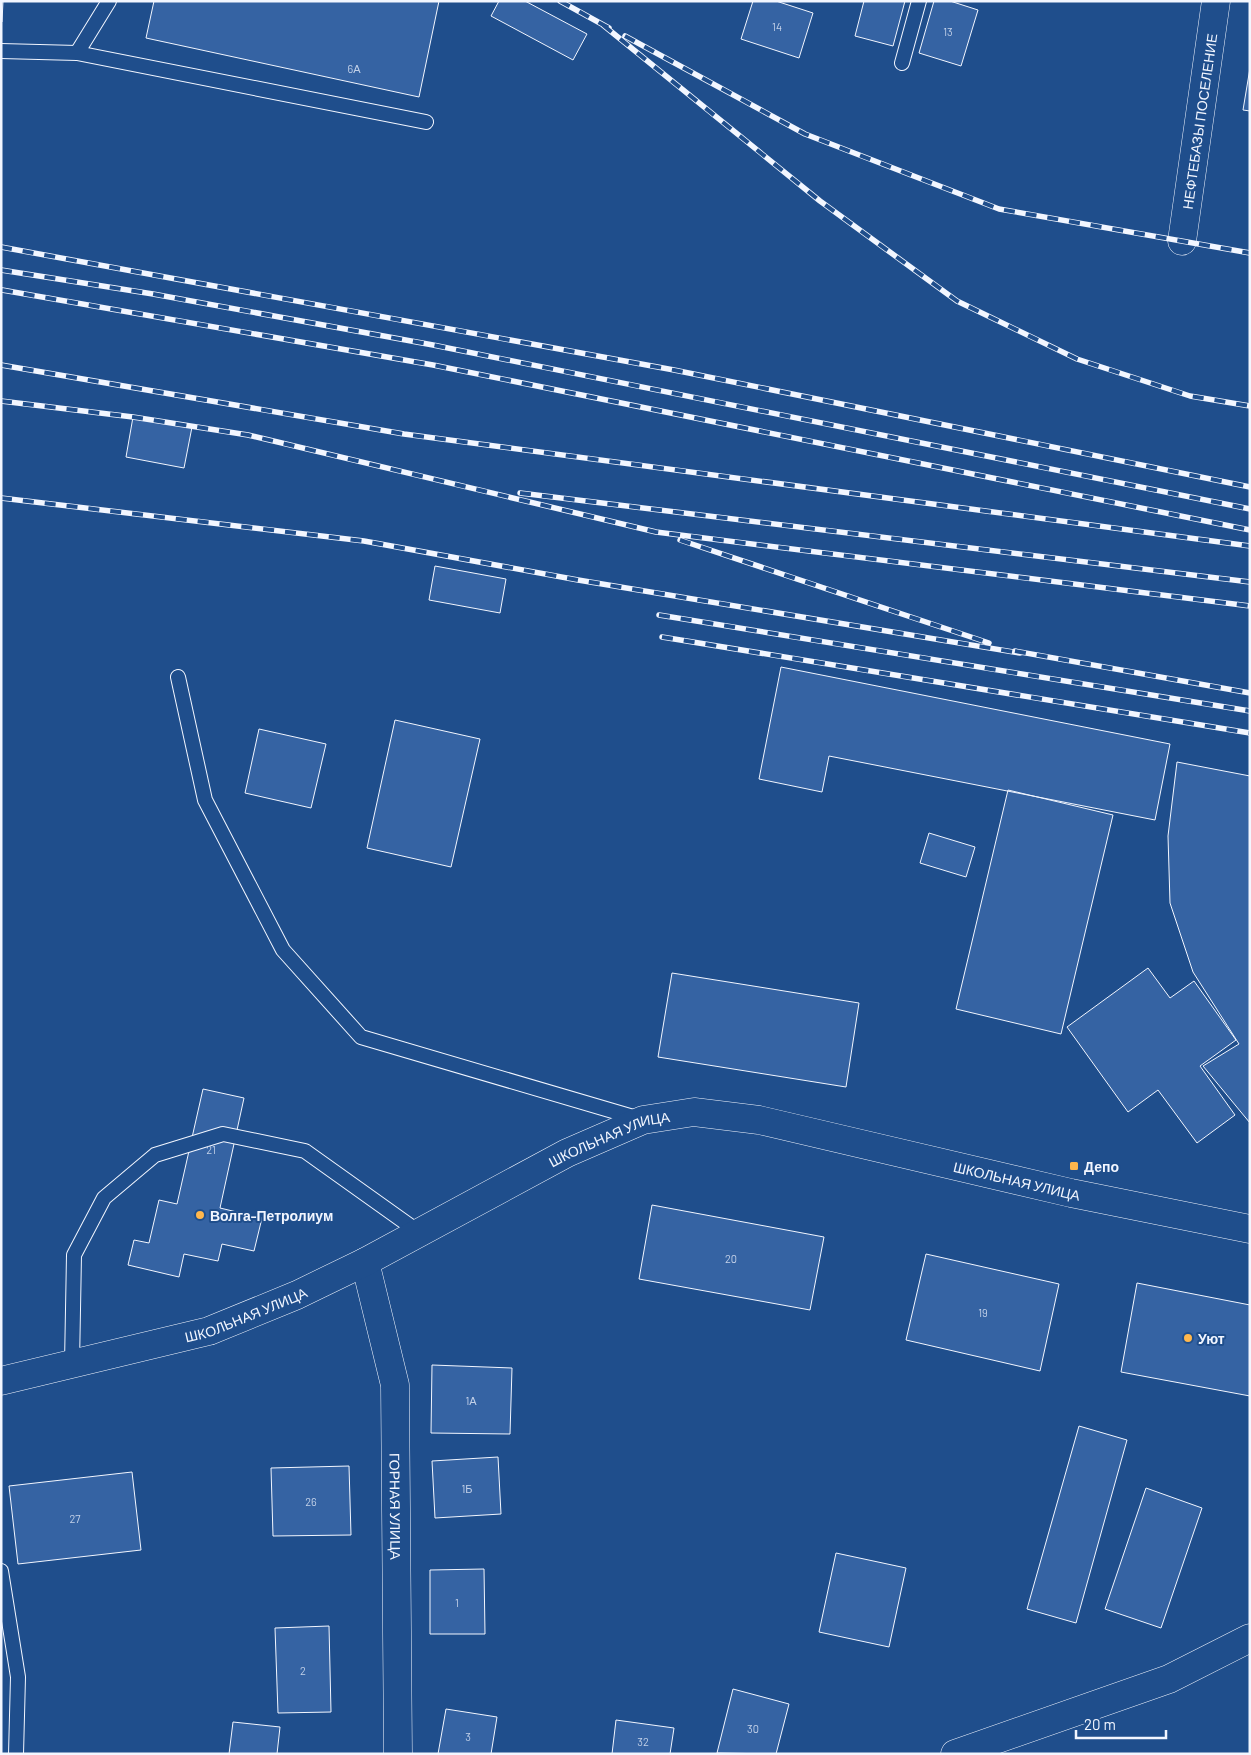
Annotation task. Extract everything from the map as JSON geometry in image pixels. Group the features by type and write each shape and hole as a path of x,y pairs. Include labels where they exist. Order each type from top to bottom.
{"main road":[{"name":"НЕФТЕБАЗЫ ПОСЕЛЕНИЕ","path":"1182,241 1216,1"},
{"name":"ШКОЛЬНАЯ УЛИЦА","path":"1,1381 209,1331 297,1295 366,1262 568,1153 643,1120 694,1112 759,1120 1071,1194 1250,1229"},
{"name":"ГОРНАЯ УЛИЦА","path":"366,1262 396,1385 398,1754"},
{"path":"955,1754 1169,1679 1250,1638"}],"lane":[{"path":"78,53 109,1"},
{"path":"902,63 920,1"},
{"path":"1,51 78,53 426,122"},
{"path":"178,677 206,800 210,808 283,950 361,1037 643,1120"},
{"path":"72,1364 74,1255 104,1198 155,1155 223,1134 305,1152 420,1233"},
{"path":"1,1571 18,1677 16,1754"}],"building":[{"path":"1,1 3,1 2,22 1,22"},
{"path":"154,1 439,1 419,97 146,38"},
{"path":"499,1 525,1 587,34 573,60 491,16"},
{"path":"753,1 776,1 813,13 799,58 741,39"},
{"path":"864,1 905,1 893,46 855,36"},
{"path":"934,1 950,1 978,10 961,66 919,53"},
{"path":"1250,68 1250,111 1243,110"},
{"path":"133,417 192,427 184,468 126,457"},
{"path":"435,566 506,579 500,613 429,600"},
{"path":"781,667 1170,744 1155,820 829,756 822,792 759,779"},
{"path":"395,720 480,739 451,867 367,848"},
{"path":"259,729 326,744 311,808 245,793"},
{"path":"1177,762 1250,776 1250,1123 1203,1066 1239,1044 1193,972 1170,903 1168,836"},
{"path":"1008,790 1113,815 1061,1034 956,1009"},
{"path":"929,833 975,847 966,877 920,863"},
{"path":"1148,968 1170,998 1194,981 1236,1040 1200,1066 1235,1115 1197,1143 1158,1090 1128,1112 1067,1027"},
{"path":"672,973 859,1003 846,1087 658,1057"},
{"path":"203,1089 244,1098 220,1208 262,1218 254,1251 222,1244 218,1261 184,1254 179,1277 128,1265 134,1240 149,1243 159,1200 177,1204"},
{"path":"652,1205 824,1237 810,1310 639,1279"},
{"path":"926,1254 1059,1284 1040,1371 906,1340"},
{"name":"Уют","path":"1137,1283 1250,1305 1250,1396 1121,1372"},
{"path":"432,1365 512,1368 510,1434 431,1433"},
{"path":"1079,1426 1127,1440 1076,1623 1027,1609"},
{"path":"498,1457 501,1514 435,1518 432,1461"},
{"path":"349,1466 351,1535 273,1536 271,1468"},
{"path":"132,1472 141,1550 18,1564 9,1486"},
{"path":"1146,1488 1202,1508 1161,1628 1105,1609"},
{"path":"836,1553 906,1568 889,1647 819,1632"},
{"path":"484,1569 485,1634 430,1634 430,1570"},
{"path":"329,1626 331,1712 278,1713 275,1628"},
{"path":"733,1689 789,1704 776,1754 717,1753"},
{"path":"446,1709 497,1717 491,1754 438,1754"},
{"path":"616,1720 674,1728 670,1754 612,1754"},
{"path":"233,1722 280,1727 277,1754 229,1754"}],"railway":[{"path":"560,1 609,28"},
{"path":"603,25 820,201 957,301 1077,359 1190,396 1250,406"},
{"path":"625,36 805,134 999,209 1250,253"},
{"path":"1,247 674,370 1250,487"},
{"path":"1,270 153,294 433,345 1250,509"},
{"path":"2,290 433,365 1250,530"},
{"path":"1,365 404,434 1250,546"},
{"path":"1,401 133,417 248,435 656,532 1250,606"},
{"path":"520,493 1250,582"},
{"path":"1,498 364,541 578,580 1020,653"},
{"path":"680,540 989,643"},
{"path":"659,615 1250,711"},
{"path":"662,637 1250,733"},
{"path":"1015,651 1250,693"}],"place":[{"name":"Депо","path":"1074,1166"},
{"name":"Волга-Петролиум","path":"200,1215"},
{"name":"Уют","path":"1188,1338"}]}
